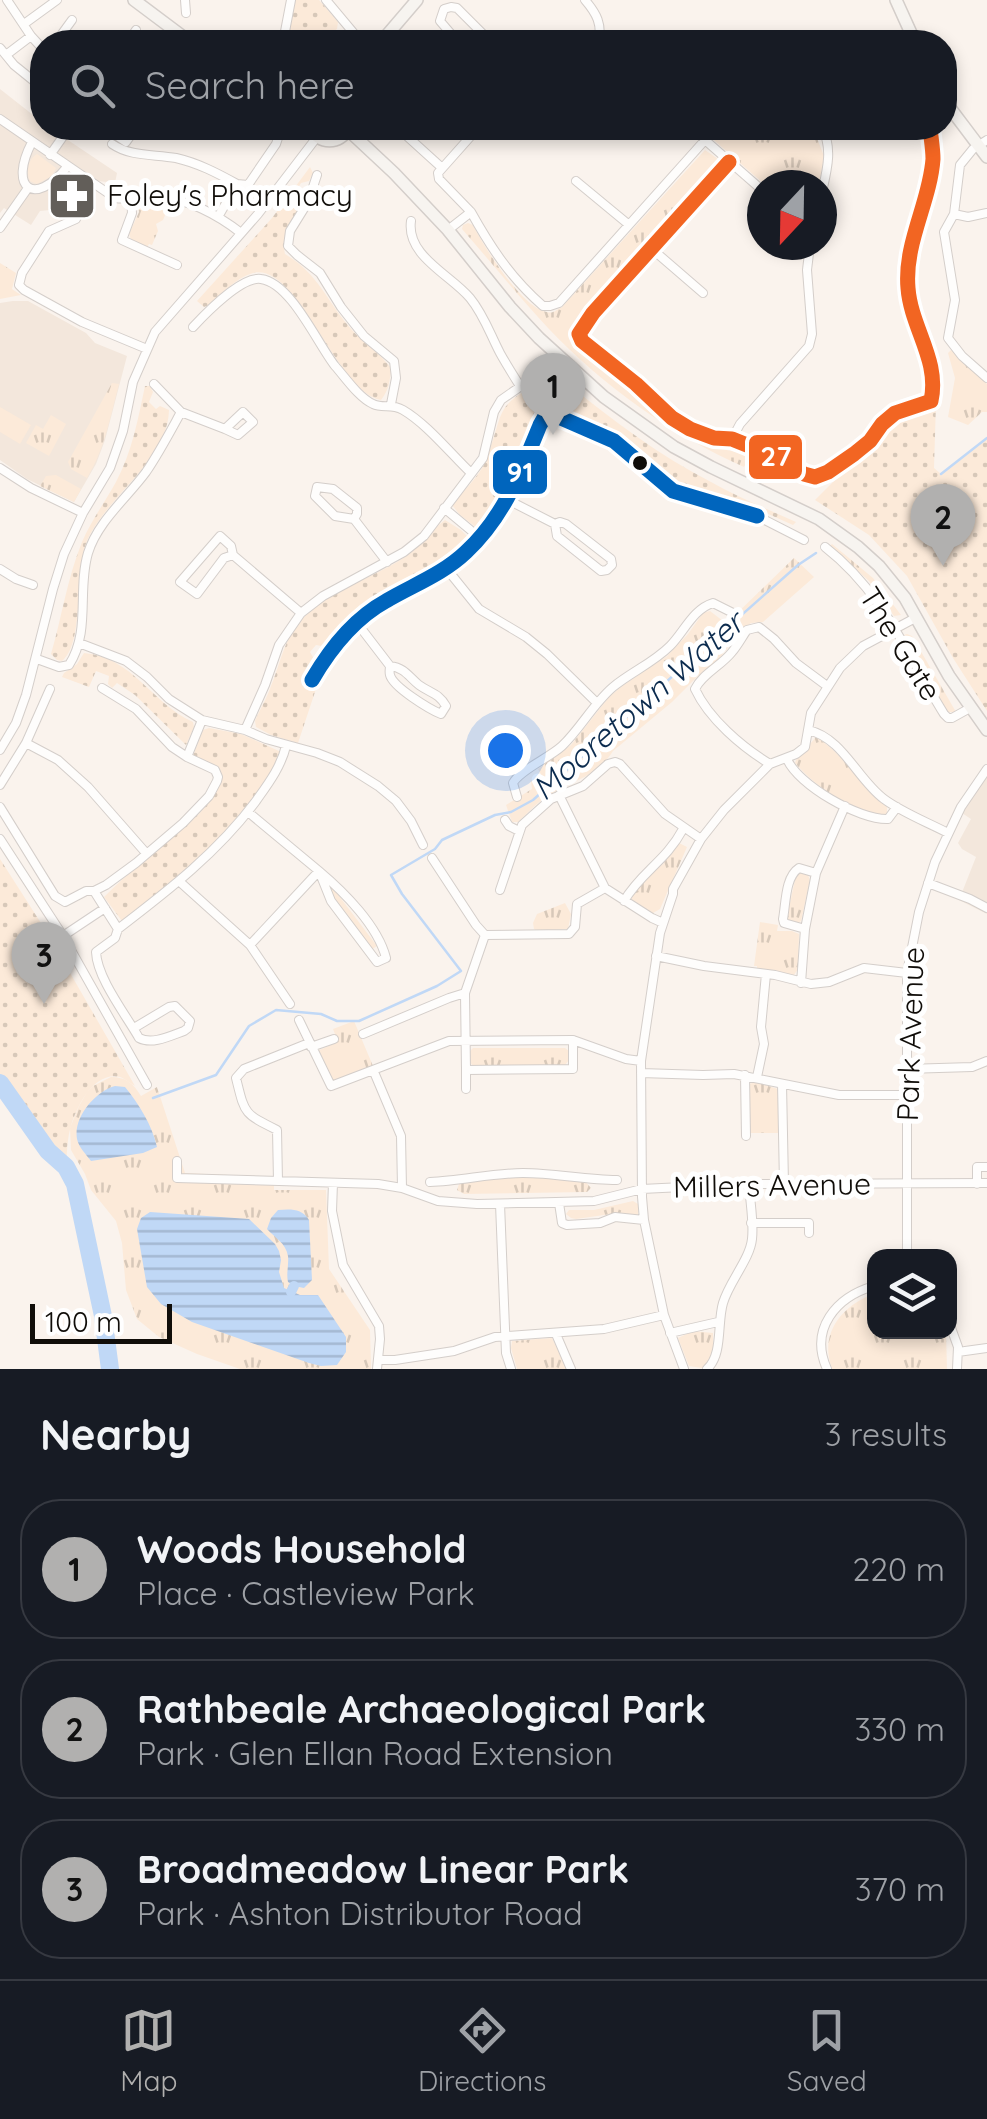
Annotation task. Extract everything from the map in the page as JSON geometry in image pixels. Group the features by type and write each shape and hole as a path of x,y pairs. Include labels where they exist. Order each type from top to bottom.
{"street":[{"path":"7,0 30,33"},
{"path":"24,24 58,0"},
{"path":"134,0 174,30"},
{"path":"185,0 186,14"},
{"path":"285,30 291,0"},
{"path":"326,0 352,30"},
{"path":"391,30 417,0"},
{"path":"586,0 596,12 601,30"},
{"path":"896,0 910,30"},
{"path":"448,30 440,21 444,9 451,6 479,30"},
{"path":"65,30 72,20"},
{"path":"342,30 348,25"},
{"path":"30,37 3,52 30,78"},
{"path":"957,114 982,142 987,157"},
{"path":"0,119 115,198 172,199 218,217 241,233"},
{"path":"50,155 61,140"},
{"path":"115,140 124,153 175,158 248,185 277,140"},
{"path":"0,750 16,723 37,659 64,554 110,468 146,349 173,309 258,214 309,140"},
{"path":"360,140 448,230 510,307 604,397 690,456 819,519 858,547 888,576 917,617 949,676 987,730"},
{"path":"411,140 441,167"},
{"path":"467,140 441,167 439,180 471,212 509,274 543,306 559,303 704,140 747,177"},
{"path":"826,170 828,140"},
{"path":"729,162 579,334 582,341 690,429 714,438 732,439 815,477 854,454 895,412 931,401 934,389 930,358 907,284 914,234 933,158 931,140"},
{"path":"32,142 22,164 23,181 28,188 49,186 68,167"},
{"path":"982,142 960,165 954,214 944,232 955,300 948,338 987,378"},
{"path":"317,176 308,202 290,230 288,246 320,273 364,336 394,362 396,378 391,404"},
{"path":"576,180 628,224"},
{"path":"92,184 76,220 49,231 22,273 19,285 82,322 146,349"},
{"path":"218,217 237,184"},
{"path":"300,186 313,190"},
{"path":"0,228 28,188"},
{"path":"131,198 132,213 122,240 177,265"},
{"path":"448,230 471,212"},
{"path":"954,214 961,217 987,213"},
{"path":"411,221 410,229 420,253 477,307 520,386"},
{"path":"415,242 427,235"},
{"path":"652,248 702,293"},
{"path":"732,439 740,424 809,346 812,334 808,260"},
{"path":"193,327 223,298 250,280 264,279 276,285 363,396 378,406 391,404 411,416 471,473"},
{"path":"195,305 204,316"},
{"path":"245,730 288,628 323,596 387,562 424,536 483,458 500,400 560,358"},
{"path":"154,384 181,412 225,429"},
{"path":"153,404 164,394"},
{"path":"37,659 60,668 69,665 80,643 89,551 102,525 156,456 181,412"},
{"path":"312,680 325,657 356,624 384,602 446,568 480,538 508,500 540,425 552,414 599,432 673,491 757,516 804,540"},
{"path":"747,485 763,452"},
{"path":"0,485 3,471 83,513"},
{"path":"354,519 357,508 333,489 318,487 315,496 335,516 354,519 387,562"},
{"path":"508,500 555,524 566,524 612,560 612,564 601,570 556,536 555,524"},
{"path":"444,508 480,538"},
{"path":"233,555 224,558 197,594 180,582 220,536 231,546 233,555 301,613"},
{"name":"The Gate","path":"825,547 877,599 944,714 952,718 970,708"},
{"path":"826,562 834,554"},
{"path":"446,568 478,609 526,637 597,703"},
{"path":"0,569 33,585"},
{"path":"517,797 513,780 562,745 615,686 664,652 702,606 713,603 733,613"},
{"path":"684,1369 664,1315 644,1220 642,1188 642,1061 656,956 675,882 724,810 770,764 805,747 811,713 840,668 863,646 917,617"},
{"path":"356,624 390,666 396,684 441,714 446,706 436,692 420,686 402,668 390,666"},
{"path":"770,764 711,714 694,689 699,681 731,654 743,634 754,627 765,631 796,664 827,686"},
{"path":"80,643 126,661 170,699 202,720 340,762 378,786 404,810 423,844"},
{"path":"315,650 325,657"},
{"path":"0,808 60,900 70,901 120,876 183,824 208,796 217,781 215,770 187,758 136,709 102,688"},
{"path":"0,785 26,743 50,689"},
{"path":"187,758 202,720"},
{"path":"808,730 827,739 883,798 948,833"},
{"path":"26,743 58,760 88,786 146,852"},
{"path":"118,929 180,882 220,843 248,812 283,760 286,746"},
{"path":"787,759 803,780 845,806 881,820 888,819 897,808"},
{"path":"500,890 519,831 540,806 582,786 615,762 665,814 701,840"},
{"name":"Park Avenue","path":"907,1249 907,973 914,930 948,833 961,806 986,772"},
{"path":"559,795 605,888 663,922"},
{"path":"801,983 805,928 816,874 845,806"},
{"path":"248,812 319,871 344,892 382,944 386,958 377,962 368,953 331,901 319,871"},
{"path":"506,820 519,831"},
{"path":"624,901 640,878 663,858 682,829"},
{"path":"0,839 63,936 147,1085"},
{"path":"432,858 476,926 486,935 569,934 575,928 577,904 605,888"},
{"path":"805,928 788,925 782,919 792,873 799,868 816,874"},
{"path":"250,945 319,871"},
{"path":"180,882 250,945 290,1004"},
{"path":"928,883 987,908"},
{"path":"94,891 118,929 118,935 100,948 96,957 139,1038 149,1042 184,1031 190,1022 175,1006 169,1006 134,1028"},
{"path":"63,936 105,908"},
{"path":"466,1089 465,993 486,935"},
{"path":"656,956 801,983 829,982 864,968 907,973"},
{"path":"757,1077 764,1044 766,974"},
{"path":"363,1034 465,993"},
{"path":"299,1020 331,1086 443,1043 465,1040 573,1040 642,1061"},
{"path":"278,1181 277,1130 252,1118 245,1110 236,1078 244,1069 334,1040"},
{"path":"466,1070 573,1069 573,1040"},
{"path":"906,1069 972,1066 987,1061"},
{"path":"374,1072 401,1136 402,1188"},
{"path":"641,1073 745,1075 840,1094 906,1095"},
{"path":"745,1075 746,1136"},
{"path":"782,1084 784,1184"},
{"name":"Millers Avenue","path":"177,1162 177,1178 378,1184 450,1202 500,1204 560,1203 594,1190 642,1188 982,1184"},
{"path":"982,1184 977,1167 987,1167"},
{"path":"430,1182 528,1173 594,1190 616,1180"},
{"path":"450,1202 452,1181"},
{"path":"333,1183 332,1212 340,1254 350,1280 379,1326 377,1364 454,1351 495,1337 604,1329 664,1315"},
{"path":"707,1369 716,1357 718,1322 729,1287 752,1240 749,1184"},
{"name":"Millers Avenue","path":"560,1203 562,1223 567,1225 615,1218 644,1220"},
{"path":"500,1204 511,1369"},
{"path":"751,1222 809,1223 809,1233"},
{"path":"827,1369 820,1340 828,1318 854,1294 867,1289"},
{"path":"670,1333 718,1322"},
{"path":"556,1334 571,1369"},
{"path":"954,1339 957,1369"},
{"path":"958,1352 987,1348"}],"shaded area":[{"path":"0,89 30,113 30,140 68,140 117,173 115,183 98,181 87,200 74,194 50,210 40,211 31,225 4,208 0,213"},
{"path":"28,301 86,333 95,343 127,356 105,440 74,502 27,479 0,460 0,303"},
{"path":"987,776 987,914 959,900 976,857 958,843 971,819 962,813"}],"green space":[{"path":"294,0 319,0 338,22 336,30 290,30"},
{"path":"714,140 818,140 824,156 822,170 748,170"},
{"path":"705,150 718,159 717,169 577,324 574,332 579,345 677,427 713,443 712,447 746,454 749,458 744,467 665,424 592,370 548,328 462,229 468,223 473,225 526,300 553,312 562,307"},
{"path":"37,154 56,168 52,176 37,184 30,181 28,170"},
{"path":"310,167 313,173 309,181 301,183 296,191 304,202 286,233 285,254 307,271 352,330 391,368 389,385 381,400 365,392 349,376 302,307 270,275 247,275 204,307 197,301 272,218"},
{"path":"142,202 169,206 163,220 156,224 158,231 152,245 146,249 132,242 129,234"},
{"path":"0,263 16,273 12,289 21,295 0,299"},
{"path":"951,350 987,384 987,412 968,425 948,417 955,378 948,353"},
{"path":"545,381 560,388 569,385 674,461 796,522 793,525 677,486 614,433 569,412 549,408 530,433 499,507 477,528 452,505 483,466 508,404"},
{"path":"112,383 119,384 110,420 87,478 71,469 68,462"},
{"path":"145,386 153,392 149,402 156,409 160,406 169,410 166,428 148,462 87,541 74,639 62,661 57,660 51,654 68,584 86,534 126,459"},
{"path":"936,403 934,468 941,474 987,438 987,711 907,576 869,535 815,500 884,426 896,417"},
{"path":"0,407 31,425 20,444 0,432"},
{"path":"51,415 66,424 49,456 26,443 36,425 43,429"},
{"path":"56,475 81,489 74,502 40,486 46,476"},
{"path":"445,520 468,537 468,543 458,553 370,605 327,647 316,645 310,652 316,662 308,678 316,689 298,743 256,727 255,721 295,628 318,605 405,557"},
{"path":"832,544 873,578 901,615 894,616 869,581"},
{"path":"794,558 814,577 763,622 751,623 742,630 715,664 599,767 544,799 518,822 512,822 506,805 532,789 531,780 542,776 538,769 571,745 609,697 667,656 703,613 710,611 729,621"},
{"path":"904,635 912,636 956,712 948,712 936,694"},
{"path":"84,653 116,663 193,722 186,745 135,695 117,683 112,688 109,676 96,671 89,687 62,677"},
{"path":"203,730 241,734 279,751 280,757 250,804 217,842 172,884 122,921 104,897 192,821 219,784 220,772 193,756"},
{"path":"816,737 887,807 887,815 862,811 836,798 795,763"},
{"path":"679,843 687,847 660,909 653,913 631,898"},
{"path":"0,859 135,1086 120,1077 111,1077 102,1079 88,1092 71,1126 66,1167 48,1151 0,1086"},
{"path":"800,872 810,880 801,921 796,924 787,917 796,875"},
{"path":"333,888 377,946 371,950 335,901 330,891"},
{"path":"565,903 571,914 568,929 534,929 537,914"},
{"path":"760,922 778,925 777,931 799,934 798,969 794,975 757,970 754,966"},
{"path":"354,1021 373,1066 330,1080 317,1051 338,1042 333,1029"},
{"path":"473,1048 565,1048 569,1060 565,1065 473,1066 469,1052"},
{"path":"111,1077 129,1082 141,1096 157,1087 185,1173 274,1177 274,1190 326,1190 329,1269 370,1330 371,1369 240,1369 159,1337 137,1319 126,1290 116,1221 91,1190 71,1150 70,1128 79,1106 93,1086"},
{"path":"756,1082 778,1089 779,1133 750,1133 749,1084"},
{"path":"526,1176 584,1180 591,1188 587,1192 464,1194 457,1190 464,1182"},
{"path":"633,1201 638,1204 638,1215 618,1213 576,1219 566,1214 569,1210 594,1210"},
{"path":"867,1297 867,1339 946,1339 947,1369 832,1369 830,1335 840,1317"},
{"path":"693,1331 713,1333 712,1357 702,1368 689,1366 678,1338"},
{"path":"552,1338 567,1369 517,1369 512,1341"}],"water":[{"path":"115,1086 125,1087 135,1100 157,1147 91,1161 78,1142 79,1122 94,1099"},
{"path":"278,1210 299,1211 309,1220 312,1280 304,1288 288,1282 287,1251 267,1229"},
{"path":"150,1212 249,1219 279,1251 284,1288 300,1295 318,1295 346,1337 346,1352 337,1365 309,1363 192,1322 161,1304 147,1287 137,1229 141,1218"}],"waterway":[{"name":"Mooretown Water","path":"941,474 987,438"},
{"name":"Mooretown Water","path":"153,1098 216,1075 249,1026 276,1010 359,1021 461,971 391,875 435,849 442,840 533,800 816,553"},
{"path":"0,1083 75,1184 110,1369"},
{"path":"291,1292 294,1286"}],"transit line":[{"name":"27","path":"729,162 593,313 579,334 582,341 690,429 714,438 732,439 815,477 854,454 895,413 931,401 932,372 910,303 908,271 931,175 931,140"},
{"name":"91","path":"312,680 335,646 364,616 448,567 479,538 510,493 544,418 552,414 614,441 673,491 757,516"}],"place":[{"name":"Foley's Pharmacy","path":"72,196"},
{"name":"Woods Household","path":"553,435"},
{"name":"Rathbeale Archaeological Park","path":"943,566"},
{"name":"Broadmeadow Linear Park","path":"44,1004"}]}
